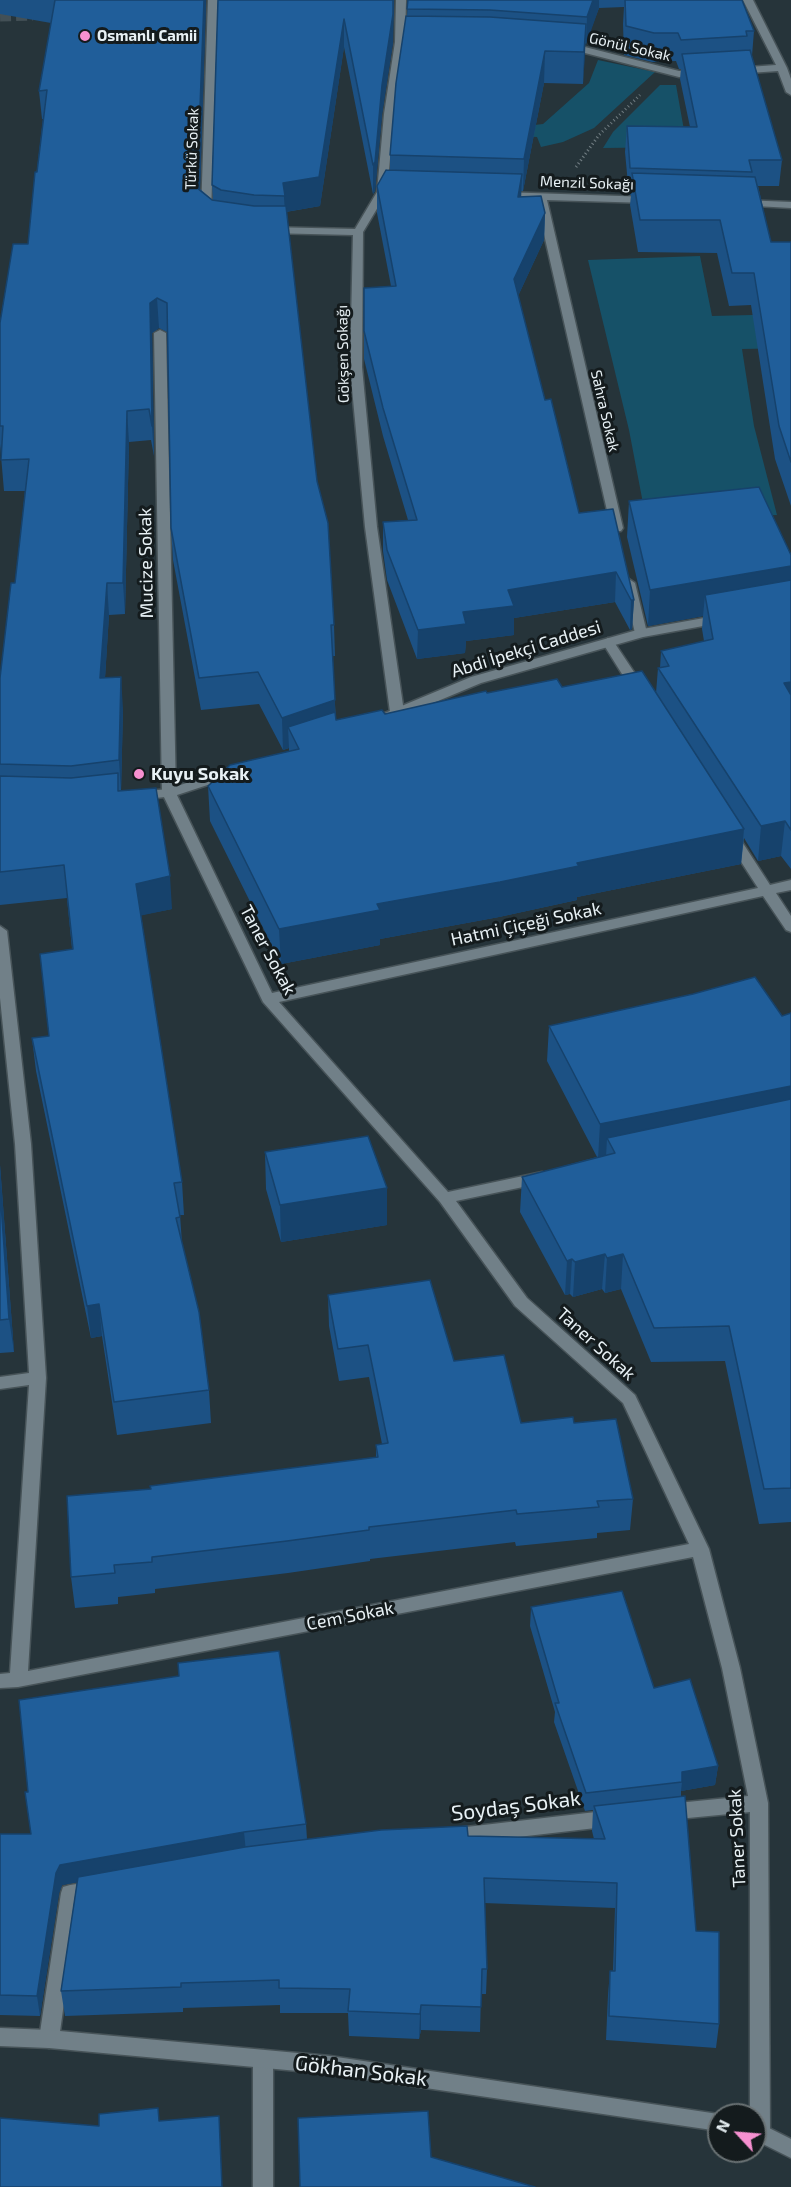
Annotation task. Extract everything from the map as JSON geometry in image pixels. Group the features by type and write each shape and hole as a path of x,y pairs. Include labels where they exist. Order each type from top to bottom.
{"street":[{"name":"Türkü Sokak","path":"212,221 206,217 206,201 213,0"},
{"path":"255,230 358,232 387,192 388,114 405,42 401,0"},
{"path":"748,0 782,68 791,92"},
{"name":"Gönül Sokak","path":"553,48 585,50 679,74 713,72"},
{"path":"725,71 782,68"},
{"name":"Menzil Sokağı","path":"495,195 661,201"},
{"name":"Sahra Sokak","path":"541,196 620,541"},
{"path":"732,203 791,205"},
{"name":"Gökşen Sokağı","path":"358,232 356,367 371,527 397,712"},
{"name":"Mucize Sokak","path":"160,333 169,793"},
{"path":"628,575 641,633"},
{"name":"Abdi İpekçi Caddesi","path":"370,724 476,680 641,633 733,617"},
{"path":"608,642 646,702"},
{"path":"122,798 169,793 247,768"},
{"name":"Taner Sokak","path":"169,793 268,999 445,1198 521,1302 629,1399 700,1549 731,1668 759,1803 758,2103"},
{"path":"723,822 791,927"},
{"name":"Hatmi Çiçeği Sokak","path":"268,999 791,885"},
{"path":"0,931 23,1144 38,1378 18,1680"},
{"path":"445,1198 560,1174"},
{"path":"0,1383 38,1378"},
{"name":"Cem Sokak","path":"0,1681 18,1680 700,1549"},
{"path":"650,1814 759,1803"},
{"name":"Soydaş Sokak","path":"428,1839 626,1816"},
{"path":"49,2039 70,1893 117,1885"},
{"name":"Gökhan Sokak","path":"0,2037 49,2039 330,2065 707,2120"},
{"path":"263,2059 263,2187"},
{"path":"767,2135 791,2149"}],"path":[{"path":"554,197 599,135 666,70"}],"shaded area":[{"path":"598,60 655,72 594,128 563,142 541,147 537,137 515,136 517,127 543,124 589,83"},
{"path":"660,85 676,85 687,147 603,148 613,132"},
{"path":"700,256 712,316 791,314 791,348 742,349 754,426 777,515 646,519 629,430 588,260"}],"building":[{"path":"55,0 204,0 197,188 212,200 254,206 286,206 317,481 328,523 334,625 331,625 335,700 282,718 258,672 199,678 171,528 167,303 157,298 150,303 152,426 149,409 127,411 123,583 107,583 100,678 121,677 119,760 71,766 0,764 0,678 11,583 15,583 29,459 1,460 3,426 0,426 0,323 13,244 28,244 35,172 37,172 47,90 39,91"},
{"path":"218,0 393,0 373,165 344,19 319,177 283,183 285,196 254,195 221,190 212,185"},
{"path":"408,0 593,0 587,17 490,10 407,9"},
{"path":"625,0 742,0 754,31 746,31 747,36 681,40 678,33 654,33 626,26"},
{"path":"406,16 490,17 586,24 584,52 545,51 524,159 390,155 396,83"},
{"path":"750,50 782,160 749,160 752,172 630,168 627,126 697,127 682,54"},
{"path":"386,170 522,174 518,197 541,196 545,213 514,279 545,400 551,399 579,513 613,509 634,600 631,600 616,572 508,590 514,606 463,612 466,624 418,630 387,550 383,522 417,520 383,408 364,331 364,288 396,286 377,186"},
{"path":"632,173 755,177 771,242 791,242 791,462 779,426 754,273 732,273 720,220 640,220"},
{"path":"759,487 791,555 791,566 650,590 629,501"},
{"path":"791,580 791,682 784,683 791,695 791,830 785,821 761,826 658,668 669,666 661,651 713,639 705,595"},
{"path":"642,671 744,829 577,863 579,866 377,904 380,910 279,929 208,786 230,765 299,749 288,727 335,712 336,720 382,710 385,714 486,691 487,693 557,679 562,687"},
{"path":"118,773 118,791 156,788 170,876 136,884 182,1182 174,1183 180,1217 176,1218 199,1312 209,1390 114,1402 99,1304 87,1306 32,1038 49,1036 40,954 73,949 64,865 0,872 0,776 71,778"},
{"path":"755,977 782,1016 791,1013 791,1086 600,1124 549,1026 693,994"},
{"path":"791,1099 791,1488 764,1489 729,1326 654,1328 623,1254 607,1258 605,1254 575,1262 572,1259 567,1261 522,1177 615,1153 607,1138"},
{"path":"368,1136 387,1188 280,1205 265,1152"},
{"path":"0,1189 9,1319 0,1320"},
{"path":"430,1280 454,1361 504,1355 521,1423 573,1417 574,1423 616,1419 633,1499 597,1501 599,1507 517,1514 516,1510 369,1527 369,1530 152,1557 152,1562 114,1565 115,1573 71,1577 67,1496 151,1489 150,1486 378,1457 376,1445 388,1443 368,1345 338,1349 328,1295"},
{"path":"622,1591 654,1688 690,1679 718,1766 682,1772 682,1782 586,1793 555,1703 559,1703 531,1607"},
{"path":"279,1651 306,1824 244,1832 60,1865 56,1873 37,1996 0,1995 0,1834 31,1834 25,1792 28,1792 19,1700 179,1676 178,1663"},
{"path":"685,1796 696,1931 719,1932 719,2024 609,2016 610,1971 615,1971 617,1883 484,1878 487,1969 482,1969 481,2007 421,2005 420,2014 348,2011 350,1989 279,1988 279,1980 181,1983 181,1987 61,1991 78,1877 245,1847 381,1830 467,1826 468,1836 605,1839 594,1806"},
{"path":"158,2108 159,2121 219,2116 222,2187 0,2187 0,2118 99,2126 99,2114"},
{"path":"428,2111 431,2157 535,2187 300,2187 298,2118"}],"tunnel":[{"path":"0,16 33,15"}],"place":[{"name":"Osmanlı Camii","path":"85,36"},
{"name":"Kuyu Sokak","path":"139,774"}]}
